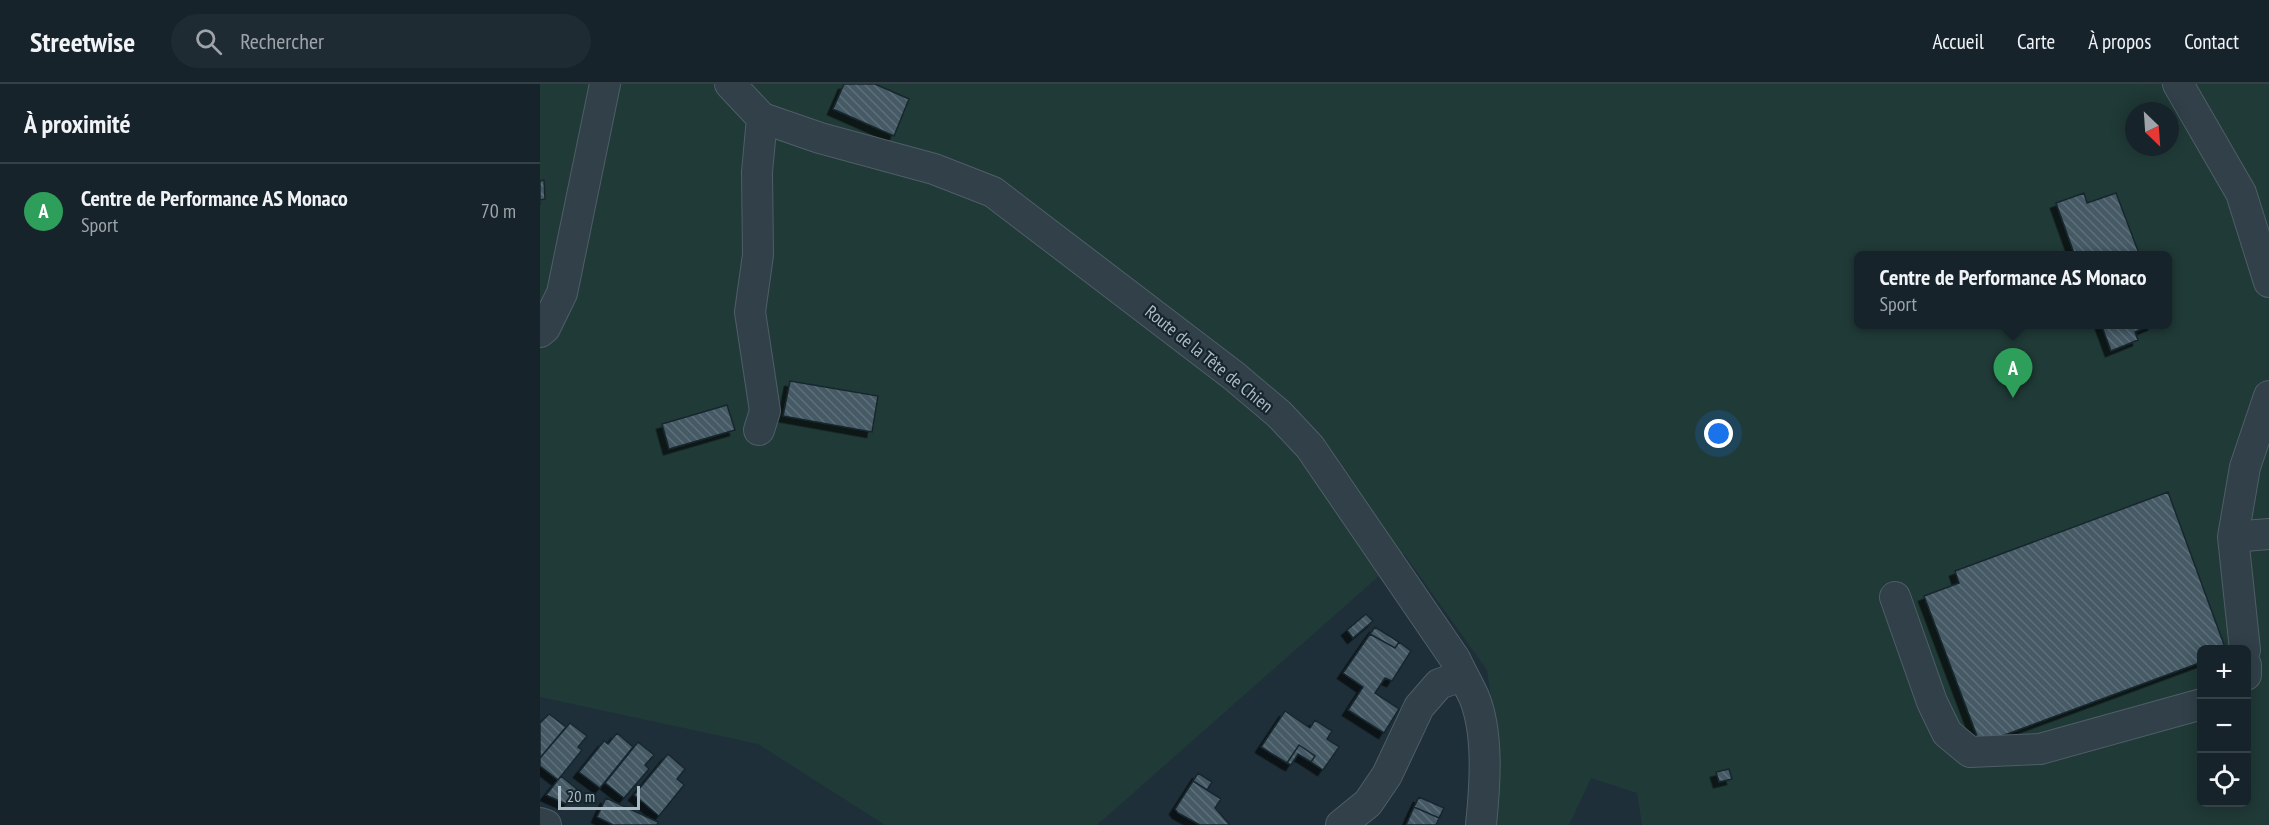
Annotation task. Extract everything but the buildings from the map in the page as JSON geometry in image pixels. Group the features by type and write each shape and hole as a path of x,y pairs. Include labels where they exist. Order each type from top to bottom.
{"street":[{"path":"540,332 545,328 562,293 605,84"},
{"name":"Route de la Tête de Chien","path":"730,84 762,118 820,138 934,169 993,192 1234,376 1279,414 1310,447 1455,659 1474,697 1480,718 1486,776 1481,825"},
{"path":"2178,84 2241,193 2269,282"},
{"path":"759,430 765,411 750,312 758,255 757,172 762,118"},
{"path":"2244,645 2233,537 2245,467 2269,396"},
{"path":"2233,537 2269,534"},
{"path":"1895,597 1932,702 1947,733 1970,752 2040,749 2197,705"},
{"path":"1341,825 1368,803 1387,775 1419,707 1439,684 1462,676"},
{"path":"540,823 546,825"}],"green space":[{"path":"540,84 2269,84 2269,825 1642,825 1637,793 1591,778 1569,825 1494,825 1496,731 1487,670 1404,554 1097,825 885,825 758,744 540,697"}],"place":[{"name":"Centre de Performance AS Monaco","path":"2013,398"}]}
